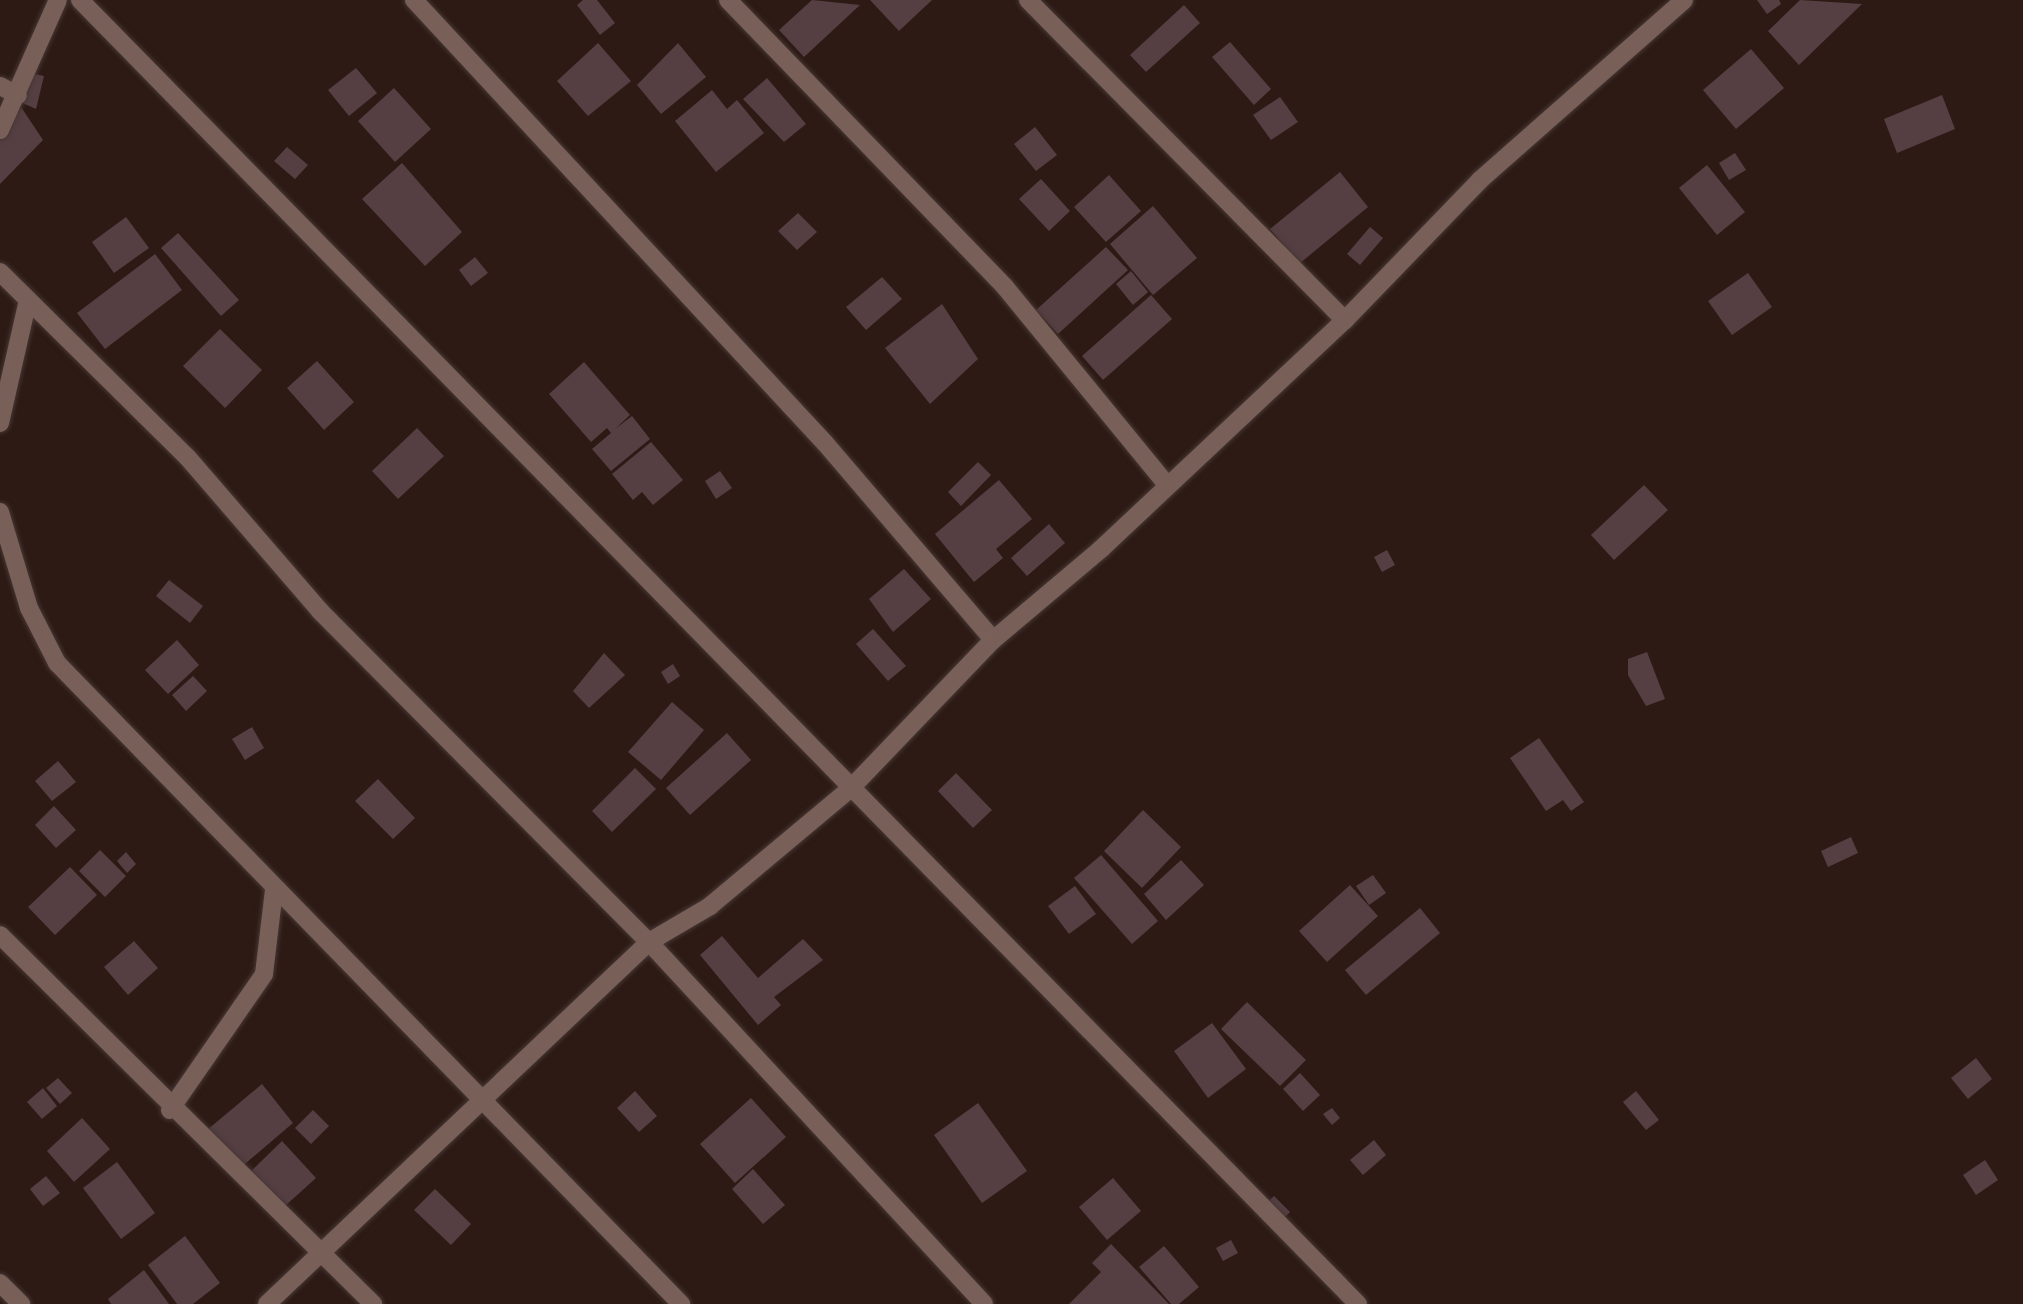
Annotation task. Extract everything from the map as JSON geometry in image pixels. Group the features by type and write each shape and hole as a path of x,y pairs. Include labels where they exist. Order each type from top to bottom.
{"street":[{"path":"0,130 18,95 58,0"},
{"path":"80,0 1358,1304"},
{"path":"414,0 825,443 993,640"},
{"path":"728,0 1006,287 1167,485"},
{"path":"1028,0 1345,320"},
{"path":"267,1304 482,1106 649,942 710,906 850,788 993,640 1167,485 1345,320 1480,180 1684,0"},
{"path":"0,86 18,95"},
{"path":"0,272 188,458 320,611 649,942 984,1304"},
{"path":"0,423 29,300"},
{"path":"0,512 29,608 57,663 482,1106 681,1304"},
{"path":"170,1110 264,974 274,890"},
{"path":"0,935 170,1110 322,1252 373,1304"},
{"path":"0,1283 20,1304"}],"building":[{"path":"583,0 597,0 615,23 600,35 577,5"},
{"path":"812,0 860,5 804,57 779,30"},
{"path":"870,0 932,0 899,31"},
{"path":"1757,0 1779,0 1781,4 1767,14"},
{"path":"1800,0 1862,4 1799,65 1768,31"},
{"path":"1184,5 1200,23 1146,72 1130,55"},
{"path":"1230,42 1271,89 1254,105 1212,57"},
{"path":"598,43 631,81 588,116 557,81"},
{"path":"678,43 706,77 661,114 637,85"},
{"path":"1751,49 1784,88 1736,129 1703,90"},
{"path":"356,68 377,93 349,116 328,90"},
{"path":"30,73 44,76 36,109 16,100"},
{"path":"767,78 806,124 784,142 743,99"},
{"path":"394,88 431,129 395,162 358,121"},
{"path":"712,90 727,109 737,100 764,133 716,172 675,121"},
{"path":"1942,95 1955,129 1897,153 1884,119"},
{"path":"1280,97 1298,122 1271,140 1253,115"},
{"path":"21,107 43,140 0,184 0,138"},
{"path":"1035,127 1057,155 1036,171 1014,144"},
{"path":"287,147 308,165 295,179 274,161"},
{"path":"1735,153 1746,170 1729,180 1719,163"},
{"path":"402,163 462,232 425,266 362,199"},
{"path":"1707,165 1745,212 1717,235 1679,188"},
{"path":"1340,172 1368,207 1299,264 1270,229"},
{"path":"1109,175 1141,211 1106,242 1074,207"},
{"path":"1041,179 1070,211 1049,231 1019,199"},
{"path":"1153,206 1197,258 1153,295 1110,244"},
{"path":"798,213 817,232 797,250 778,231"},
{"path":"126,217 149,248 114,273 92,242"},
{"path":"1370,227 1383,238 1360,265 1347,254"},
{"path":"178,233 239,300 221,316 161,248"},
{"path":"1106,247 1128,270 1058,334 1036,310"},
{"path":"155,254 182,290 105,349 77,313"},
{"path":"475,257 488,273 471,286 459,270"},
{"path":"1131,271 1148,292 1133,305 1116,284"},
{"path":"1748,273 1772,307 1732,335 1708,301"},
{"path":"882,277 902,299 866,330 846,307"},
{"path":"1151,295 1172,319 1103,380 1082,356"},
{"path":"942,304 978,359 930,404 885,348"},
{"path":"220,329 262,370 225,408 183,366"},
{"path":"317,361 354,402 324,430 287,388"},
{"path":"584,362 630,415 615,429 632,416 650,439 611,471 592,449 611,433 607,428 591,442 549,394"},
{"path":"417,428 444,456 398,499 372,471"},
{"path":"651,442 683,480 653,505 642,492 633,500 612,474"},
{"path":"978,462 991,475 961,506 948,492"},
{"path":"720,471 732,488 716,499 705,481"},
{"path":"999,480 1032,519 996,549 1003,558 974,582 935,534"},
{"path":"1644,485 1668,510 1614,560 1591,535"},
{"path":"1049,524 1065,543 1027,576 1011,558"},
{"path":"1387,550 1395,565 1382,572 1374,557"},
{"path":"904,569 931,599 893,632 869,599"},
{"path":"169,580 203,606 190,623 156,596"},
{"path":"873,629 906,666 888,681 856,644"},
{"path":"177,640 199,665 168,694 145,670"},
{"path":"1647,652 1665,699 1646,706 1628,675 1628,659"},
{"path":"604,653 625,675 589,708 573,691"},
{"path":"673,664 680,676 668,684 661,672"},
{"path":"193,676 207,691 186,711 172,695"},
{"path":"672,702 704,730 661,780 628,752"},
{"path":"252,727 264,748 245,760 232,739"},
{"path":"727,733 751,760 690,815 666,788"},
{"path":"1539,738 1584,802 1571,811 1563,800 1546,811 1510,758"},
{"path":"58,761 76,782 52,801 35,781"},
{"path":"635,768 656,789 612,832 592,811"},
{"path":"956,773 992,810 973,828 938,791"},
{"path":"378,779 415,818 393,839 355,801"},
{"path":"54,806 76,830 56,848 35,825"},
{"path":"1143,810 1181,847 1142,888 1104,851"},
{"path":"1851,837 1858,853 1828,867 1821,851"},
{"path":"100,850 126,876 105,897 79,871"},
{"path":"126,852 136,864 127,873 117,861"},
{"path":"1101,855 1158,921 1132,944 1074,878"},
{"path":"1181,860 1204,885 1166,920 1144,894"},
{"path":"70,867 97,895 55,935 28,907"},
{"path":"1373,875 1386,893 1369,905 1356,886"},
{"path":"1350,885 1378,916 1327,962 1299,931"},
{"path":"1075,886 1096,914 1069,934 1048,906"},
{"path":"1420,908 1440,933 1366,995 1345,970"},
{"path":"722,936 758,978 803,939 823,960 774,997 781,1005 758,1025 700,955"},
{"path":"134,941 158,968 128,995 104,967"},
{"path":"1247,1002 1306,1060 1280,1086 1221,1029"},
{"path":"1212,1023 1246,1069 1208,1098 1174,1051"},
{"path":"1976,1058 1992,1079 1968,1099 1951,1078"},
{"path":"1300,1073 1320,1095 1303,1111 1283,1089"},
{"path":"58,1078 72,1093 60,1104 46,1088"},
{"path":"262,1084 293,1123 233,1174 201,1135"},
{"path":"43,1088 57,1106 42,1119 27,1102"},
{"path":"635,1091 657,1116 639,1132 617,1108"},
{"path":"1636,1091 1659,1120 1646,1130 1623,1102"},
{"path":"751,1098 786,1137 735,1183 700,1144"},
{"path":"978,1103 1027,1171 982,1203 934,1135"},
{"path":"1332,1108 1340,1118 1332,1125 1323,1114"},
{"path":"313,1110 329,1126 311,1144 295,1128"},
{"path":"82,1118 110,1149 74,1182 47,1151"},
{"path":"1374,1140 1386,1155 1363,1175 1350,1160"},
{"path":"282,1141 316,1178 285,1206 245,1177"},
{"path":"1985,1160 1998,1180 1976,1195 1963,1175"},
{"path":"117,1162 155,1213 121,1239 83,1188"},
{"path":"753,1169 785,1205 763,1224 732,1189"},
{"path":"46,1176 60,1193 43,1206 30,1189"},
{"path":"1113,1178 1141,1211 1107,1240 1079,1207"},
{"path":"435,1189 471,1224 451,1245 414,1210"},
{"path":"1274,1196 1290,1212 1277,1225 1261,1209"},
{"path":"185,1236 220,1283 193,1304 177,1304 148,1265"},
{"path":"1231,1240 1238,1253 1223,1261 1216,1248"},
{"path":"1111,1244 1169,1304 1069,1304 1101,1272 1092,1263"},
{"path":"1164,1246 1199,1287 1179,1304 1171,1304 1139,1267"},
{"path":"144,1270 169,1304 111,1304 108,1299"}]}
